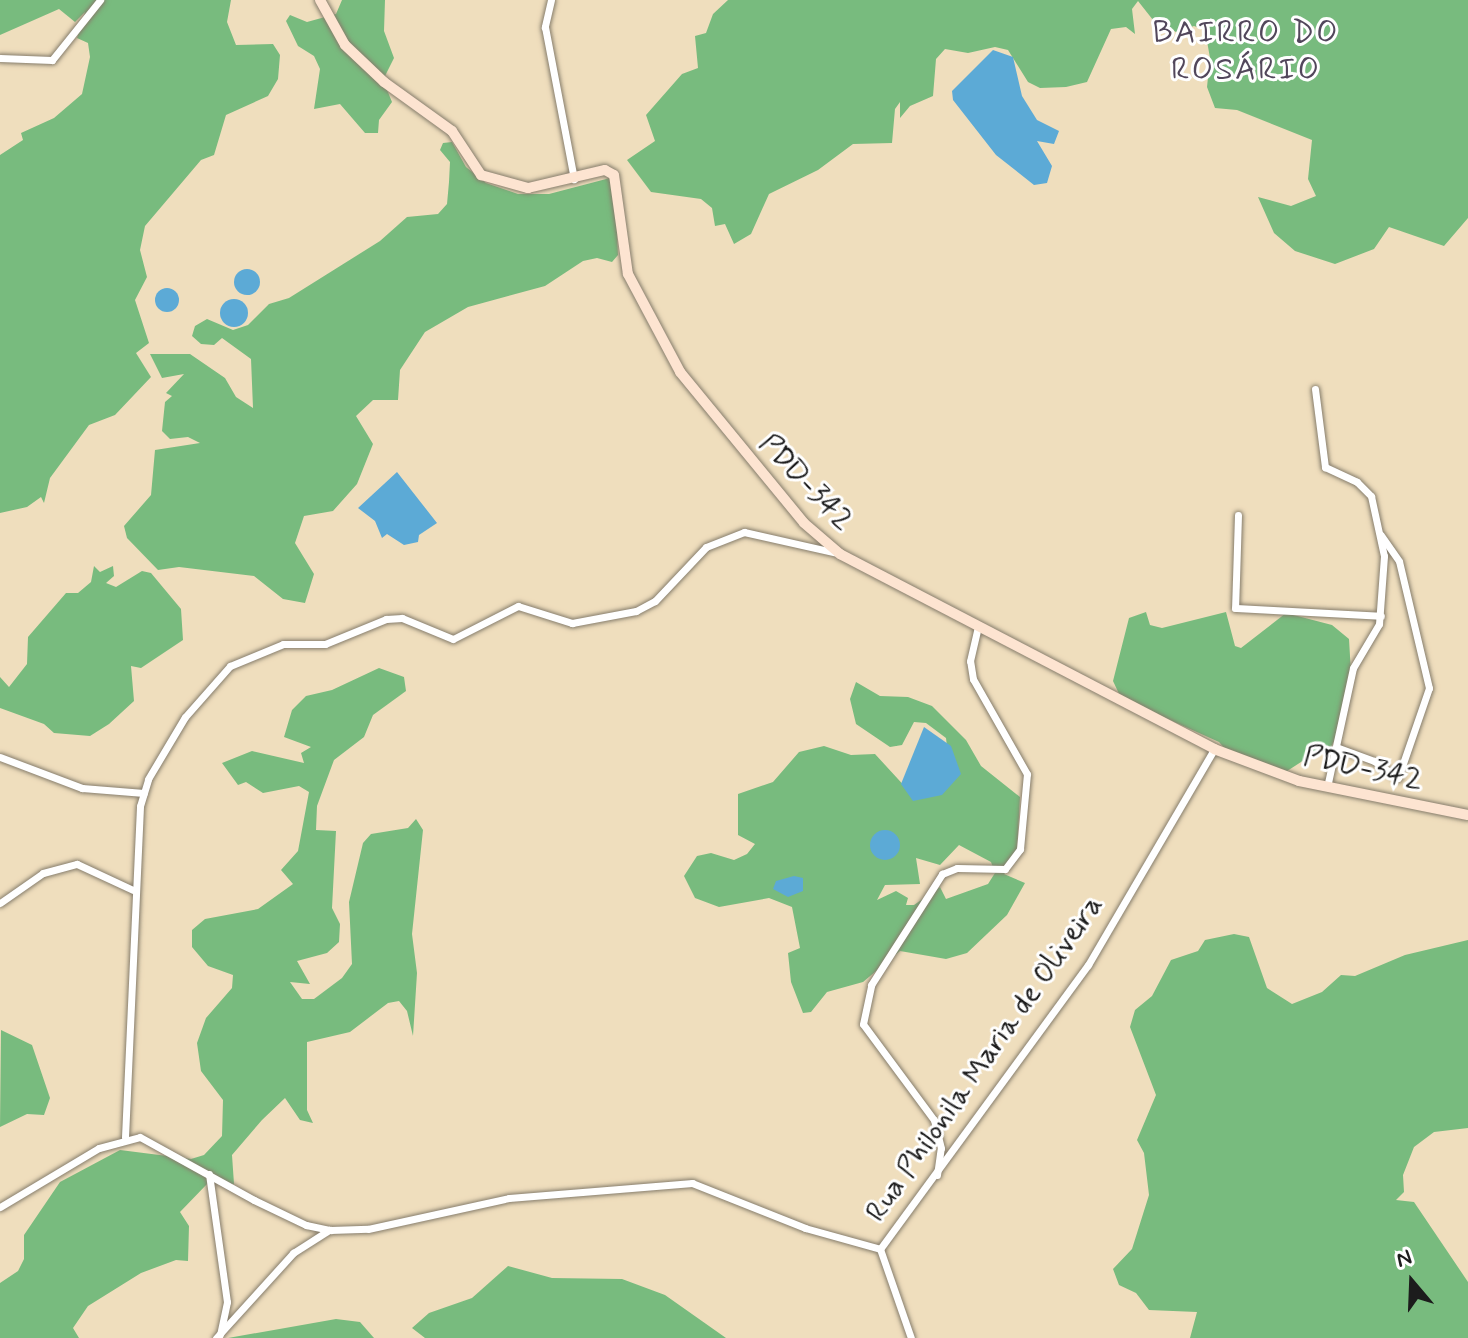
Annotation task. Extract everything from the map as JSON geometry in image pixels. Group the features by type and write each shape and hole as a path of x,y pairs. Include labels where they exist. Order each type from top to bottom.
{"street":[{"path":"0,58 52,60 100,0"},
{"name":"PDD-342","path":"320,0 345,45 384,82 452,131 481,175 528,188 605,170 614,175 628,274 680,372 804,523 840,554 1214,749 1327,787 1468,815"},
{"path":"551,0 545,27 574,179"},
{"path":"1315,389 1325,467 1365,488 1384,556 1381,616 1353,668 1327,787"},
{"path":"1238,515 1235,608 1381,616"},
{"path":"0,1207 125,1137 133,890 144,793 167,744 208,685 256,652 283,644 325,644 386,619 402,618 453,639 518,606 572,623 636,611 655,601 706,547 744,532 840,554"},
{"path":"1336,747 1374,761 1398,778 1429,688 1399,561 1379,533"},
{"path":"937,1175 941,1148 934,1120 863,1024 871,985 942,874 957,868 1005,869 1020,849 1027,774 973,679 971,652 978,626"},
{"name":"Rua Philonila Maria de Oliveira","path":"125,1137 154,1141 306,1225 330,1230 368,1229 509,1198 692,1183 805,1228 880,1249 1088,965 1214,749"},
{"path":"0,757 82,788 144,793"},
{"path":"0,903 43,873 77,864 133,890"},
{"path":"209,1174 227,1302 218,1336"},
{"path":"218,1336 293,1253 330,1230"},
{"path":"880,1249 911,1338"}],"green space":[{"path":"0,0 231,0 227,22 236,45 273,44 280,55 278,79 268,96 226,115 214,155 201,160 145,226 140,250 147,277 135,300 149,343 136,353 151,377 115,415 89,425 50,478 44,503 41,497 27,507 0,513 0,155 23,140 21,133 54,118 82,94 90,57 88,43 77,38 85,12 75,22 59,9 0,35"},
{"path":"342,0 385,0 384,31 394,58 383,80 392,102 379,120 378,133 365,133 340,104 314,109 320,69 314,56 298,46 286,21 290,15 307,22 336,14"},
{"path":"728,0 1468,0 1468,218 1444,246 1389,227 1374,249 1335,264 1295,251 1274,233 1258,197 1291,206 1316,196 1308,179 1312,140 1237,110 1215,108 1207,87 1210,58 1205,30 1194,26 1176,32 1153,20 1138,1 1132,9 1135,34 1126,27 1111,29 1087,82 1040,88 1028,82 1008,50 995,47 968,53 945,49 936,59 933,96 910,106 900,118 900,102 895,109 892,143 853,144 818,170 769,194 751,234 734,244 725,224 715,226 712,208 701,199 651,192 627,160 655,141 646,115 682,74 698,68 695,36 706,33 713,14"},
{"path":"452,142 466,167 486,183 518,194 549,194 610,178 615,188 618,255 612,262 597,258 583,261 545,286 468,307 425,332 400,370 398,400 373,400 356,416 373,444 357,484 333,511 304,516 295,543 314,574 305,603 283,599 254,576 179,567 158,570 127,538 124,526 151,495 155,450 200,443 188,437 170,439 162,431 165,402 172,396 166,393 184,374 162,378 150,354 190,354 225,378 236,397 253,408 251,359 222,338 214,345 201,344 192,336 195,326 207,319 233,330 248,325 269,304 289,298 380,241 407,217 438,214 447,204 450,162 440,150 443,143"},
{"path":"94,566 100,572 113,566 114,576 106,583 116,587 142,571 151,573 181,609 183,640 141,668 131,666 134,701 109,724 90,736 54,733 44,724 0,708 0,677 9,687 27,664 28,637 66,593 78,593 91,582"},
{"path":"1146,612 1150,625 1162,628 1226,612 1235,646 1241,648 1286,613 1332,625 1349,639 1351,673 1347,713 1328,754 1315,753 1284,773 1235,760 1219,742 1121,698 1113,681 1129,618"},
{"path":"379,668 404,677 406,691 373,715 364,737 334,760 317,806 316,830 336,831 332,908 340,924 339,942 327,953 297,961 310,984 290,982 302,999 314,999 342,978 352,964 349,902 363,843 371,834 408,828 416,819 423,830 412,934 417,973 413,1036 407,1011 399,1001 388,1003 350,1032 307,1042 307,1110 313,1123 300,1120 285,1098 262,1120 232,1155 234,1184 208,1183 180,1212 189,1226 188,1261 176,1260 141,1273 88,1306 73,1328 79,1338 0,1338 0,1283 18,1271 24,1259 24,1235 60,1182 120,1150 191,1159 204,1155 222,1136 223,1100 201,1071 197,1043 206,1018 232,988 233,975 208,966 192,947 192,930 205,919 258,909 293,884 281,870 298,851 309,792 299,786 263,793 246,782 238,785 222,763 252,751 304,763 301,753 311,747 284,737 292,710 306,696 332,690"},
{"path":"856,682 880,696 908,697 932,706 966,740 981,766 1020,797 1017,853 1004,874 1025,883 1007,915 967,953 946,959 900,951 863,982 827,992 811,1012 803,1013 791,982 788,953 800,948 792,907 769,898 719,907 695,898 684,876 697,856 711,853 734,860 747,854 755,844 738,835 738,794 773,782 799,752 824,746 851,755 875,754 909,791 949,764 946,738 926,723 914,722 902,745 890,747 856,724 850,699","holes":["959,845 991,862 995,873 988,884 946,899 940,887 914,905 906,905 908,898 896,891 877,900 885,885 920,884 916,858 940,865"]},
{"path":"1234,934 1249,937 1267,988 1292,1004 1322,992 1341,975 1355,976 1405,955 1468,940 1468,1128 1434,1132 1414,1147 1403,1175 1404,1192 1396,1200 1414,1202 1468,1282 1468,1338 1190,1338 1197,1312 1149,1310 1136,1293 1119,1285 1113,1269 1132,1249 1149,1195 1144,1153 1137,1140 1156,1095 1130,1027 1135,1010 1152,996 1171,960 1198,951 1205,940"},
{"path":"1,1030 32,1045 50,1098 44,1115 27,1114 0,1127"},
{"path":"508,1266 552,1278 622,1279 665,1295 726,1338 425,1338 412,1328 429,1313 472,1298"},
{"path":"336,1319 360,1322 374,1338 228,1338"}],"water":[{"path":"993,50 1013,57 1022,96 1037,120 1059,131 1054,144 1037,141 1052,166 1047,183 1034,185 996,155 953,100 952,91"},
{"path":"247,269 256,273 260,282 256,291 247,295 238,291 234,282 238,273"},
{"path":"167,288 175,292 179,300 175,308 167,312 159,308 155,300 159,292"},
{"path":"234,299 244,303 248,313 244,323 234,327 224,323 220,313 224,303"},
{"path":"397,472 437,523 419,535 418,542 404,545 387,534 382,538 375,521 358,508"},
{"path":"924,727 951,746 961,774 942,795 913,801 901,784"},
{"path":"885,830 896,834 900,845 896,856 885,860 874,856 870,845 874,834"},
{"path":"794,876 803,878 803,891 788,897 773,889 776,881"}],"district":[{"name":"BAIRRO DO ROSÁRIO","path":"1246,52"}]}
